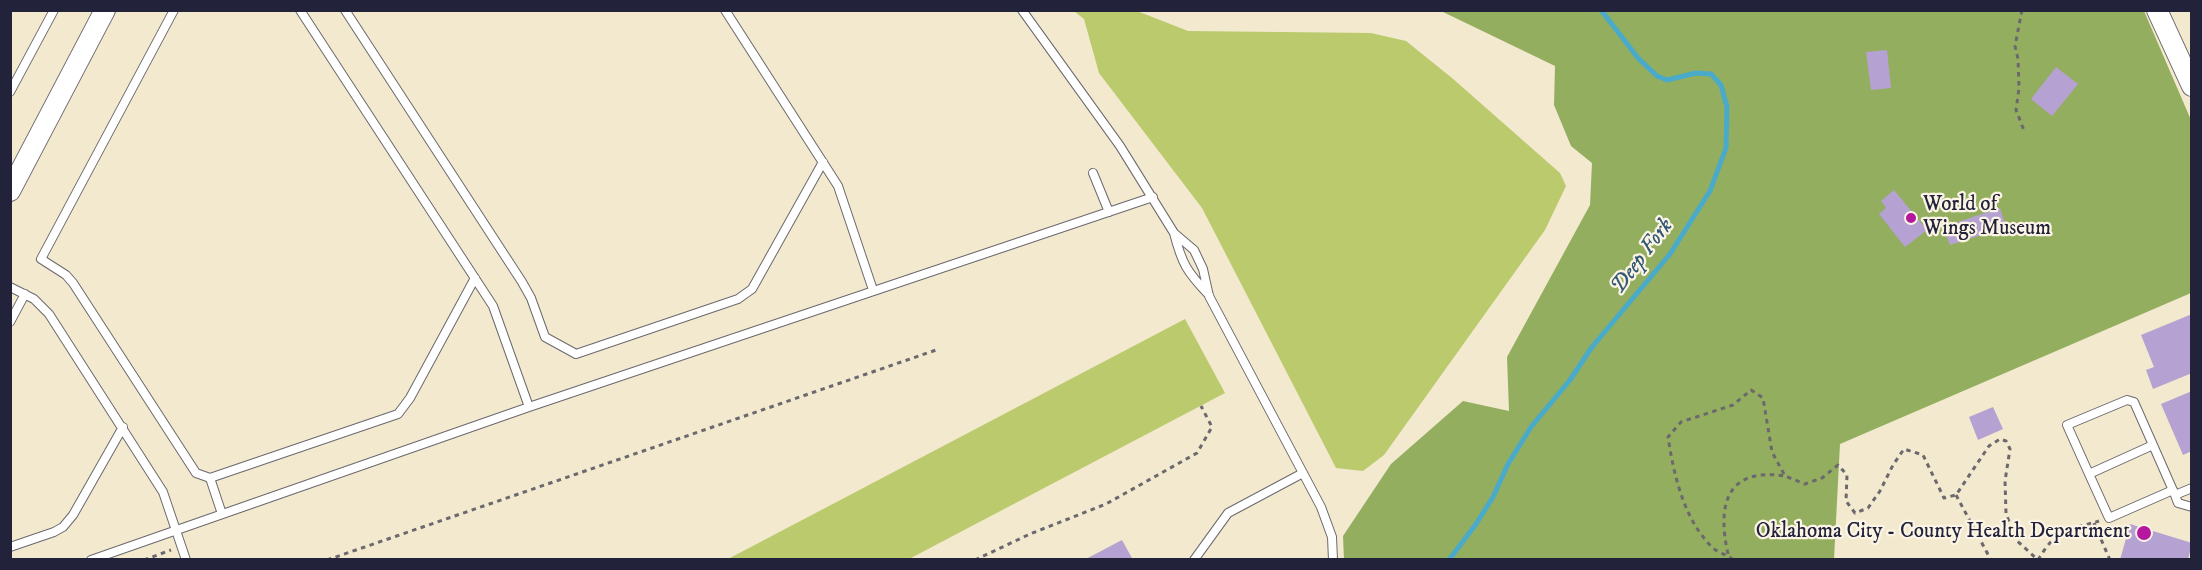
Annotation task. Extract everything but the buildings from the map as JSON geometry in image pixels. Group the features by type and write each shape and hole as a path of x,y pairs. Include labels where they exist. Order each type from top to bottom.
{"street":[{"path":"10,190 105,10"},
{"path":"2157,10 2192,87"}],"lane":[{"path":"10,92 54,10"},
{"path":"174,10 41,259 66,275 73,283 196,473 210,478 398,414 410,398 475,278"},
{"path":"300,10 497,315 529,407"},
{"path":"345,10 522,282 531,298 545,337 576,354 738,299 752,289 823,162"},
{"path":"725,10 838,186 873,290"},
{"path":"1022,10 1091,105 1174,232 1181,260 1190,275 1209,296 1321,507 1332,537 1334,560"},
{"path":"1093,173 1109,212"},
{"path":"91,560 529,407 1153,197"},
{"path":"1174,232 1194,250 1203,269 1209,296"},
{"path":"10,287 25,294 49,314 123,427 163,492 186,560"},
{"path":"10,322 25,294"},
{"path":"2192,488 2174,493 2109,518 2067,425 2127,400 2134,402 2174,493 2178,503 2192,507"},
{"path":"10,547 63,527 73,515 123,427"},
{"path":"2089,474 2153,445"},
{"path":"1194,560 1228,513 1303,474"},
{"path":"210,478 222,514"}],"path":[{"path":"2022,10 2014,46 2018,59 2019,88 2016,110 2025,133"},
{"path":"327,560 939,349"},
{"path":"1728,554 1720,553 1713,548 1690,516 1672,459 1668,437 1681,422 1732,405 1751,390 1763,398 1772,452 1785,476"},
{"path":"975,560 1030,534 1106,504 1197,453 1212,427 1202,406"},
{"path":"1733,560 1728,554 1723,523 1726,502 1733,487 1749,477 1772,474 1785,476 1805,484 1822,478 1838,465 1847,476 1846,501 1855,513 1868,508 1904,449 1923,454 1944,498 1956,495 1989,446 2000,439 2006,441 2010,449 2005,481 2006,513 2015,539 2038,560 2048,542 2056,536 2109,518"},
{"path":"1956,495 1991,560"},
{"path":"2094,523 2110,560"},
{"path":"144,560 155,556"}],"green space":[{"path":"1074,11 1137,11 1188,31 1371,33 1406,41 1452,78 1560,173 1566,186 1545,230 1384,455 1363,471 1336,468 1202,208 1099,73 1084,19"},
{"path":"1441,11 2144,11 2191,120 2191,293 1840,444 1834,559 1344,560 1343,536 1391,464 1463,401 1509,411 1507,357 1590,205 1592,163 1571,146 1554,105 1555,66"},
{"path":"1185,319 1225,393 909,559 728,559"}],"waterway":[{"name":"Deep Fork","path":"1449,560 1493,497 1508,464 1531,427 1570,380 1592,347 1670,254 1710,191 1726,148 1727,107 1721,85 1711,74 1696,73 1667,80 1657,76 1638,58 1601,10"}],"place":[{"name":"World of Wings Museum","path":"1911,218"},
{"name":"Oklahoma City - County Health Department","path":"2144,533"}]}
